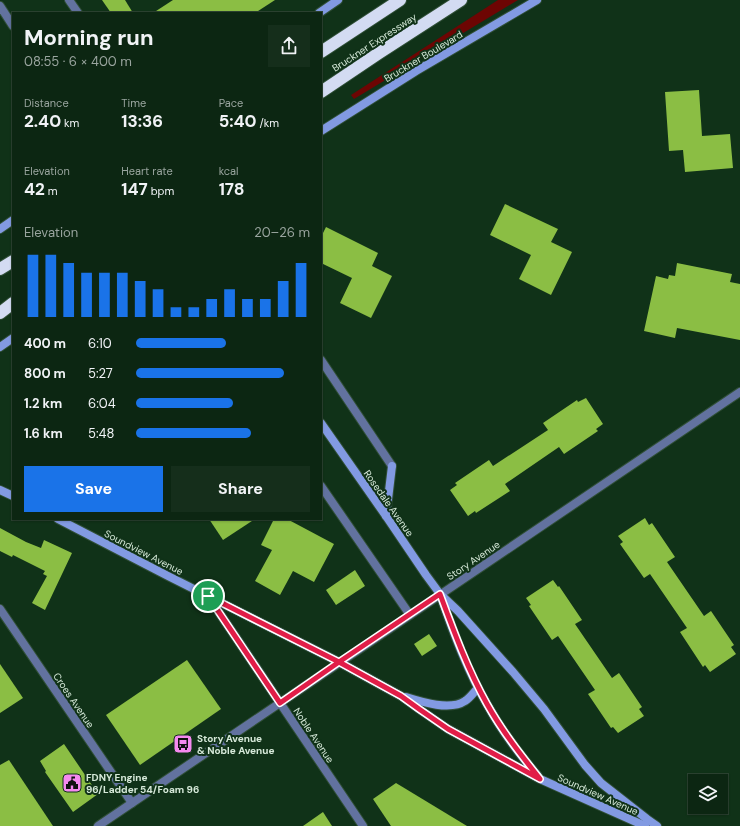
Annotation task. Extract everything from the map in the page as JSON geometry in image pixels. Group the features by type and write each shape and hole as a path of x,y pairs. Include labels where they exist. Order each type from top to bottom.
{"highway":[{"name":"Bruckner Expressway","path":"322,51 400,0"},
{"name":"Bruckner Expressway","path":"322,91 461,0"},
{"path":"0,269 12,262"},
{"path":"0,306 12,298"},
{"path":"0,313 12,304"}],"main road":[{"path":"320,12 338,0"},
{"name":"Bruckner Boulevard","path":"322,130 416,71 538,0"},
{"path":"0,229 12,221"},
{"path":"0,347 12,339"},
{"name":"Rosedale Avenue","path":"322,424 440,594 458,611 544,709"},
{"path":"386,516 392,466"},
{"path":"0,490 12,496"},
{"name":"Soundview Avenue","path":"60,520 339,662 401,696 448,729 540,779 644,826"},
{"name":"Rosedale Avenue","path":"440,594 465,659 487,705 505,734 540,779"},
{"path":"401,696 440,705 458,704 465,701 478,688"},
{"name":"Soundview Avenue","path":"544,709 585,765 602,782 657,826"}],"street":[{"path":"69,0 77,12"},
{"path":"0,6 12,24"},
{"path":"322,361 392,466"},
{"name":"Story Avenue","path":"98,826 740,392"},
{"path":"322,487 410,615"},
{"name":"Noble Avenue","path":"208,596 363,826"},
{"name":"Croes Avenue","path":"0,609 132,803"}],"shaded area":[{"path":"498,0 518,0 354,99 351,95"}],"building":[{"path":"102,0 125,0 132,12 110,12"},
{"path":"173,0 275,0 257,12 155,12"},
{"path":"699,90 702,136 730,134 733,168 685,172 683,150 669,151 665,92"},
{"path":"505,204 558,229 551,242 572,252 551,295 519,279 531,255 490,235"},
{"path":"326,227 378,253 372,266 392,276 371,318 340,303 352,278 322,263 322,235"},
{"path":"677,263 732,274 730,282 740,284 740,340 677,328 675,338 644,331 656,276 668,279 669,275 675,276"},
{"path":"586,398 603,424 596,429 598,431 564,454 559,447 505,484 510,491 476,513 475,511 468,516 450,490 457,485 455,483 489,460 493,466 548,430 543,423 577,400 578,402"},
{"path":"645,518 649,525 652,523 675,557 667,562 704,616 711,611 734,645 731,647 736,654 710,672 705,665 703,667 680,632 687,628 650,574 644,578 620,544 623,542 618,536"},
{"path":"210,520 253,520 223,540"},
{"path":"274,520 289,520 334,544 314,582 293,571 280,595 255,581 272,550 261,545"},
{"path":"0,528 41,548 44,540 72,553 45,610 32,603 47,576 43,574 45,571 13,555 12,557 0,551"},
{"path":"355,570 365,586 336,605 326,590"},
{"path":"553,580 558,587 559,586 582,620 575,624 612,678 619,673 642,707 639,709 644,716 618,733 613,727 611,728 588,694 595,690 558,636 552,640 529,606 531,605 526,598"},
{"path":"429,634 437,646 422,656 414,644"},
{"path":"187,660 221,709 140,765 106,715"},
{"path":"0,664 23,698 0,713"},
{"name":"FDNY Engine 96/Ladder 54/Foam 96","path":"64,744 98,794 73,812 45,772 46,771 40,761"},
{"path":"9,760 53,826 0,826 0,765"},
{"path":"396,783 467,826 391,826 373,799"},
{"path":"323,812 332,826 303,826"}],"place":[{"name":"Story Avenue & Noble Avenue","path":"183,744"},
{"name":"FDNY Engine 96/Ladder 54/Foam 96","path":"72,783"}],"route":[{"path":"208,596 280,703 339,662 401,696 448,729 540,779 512,743 487,705 465,659 440,594 339,662 208,596"}]}
